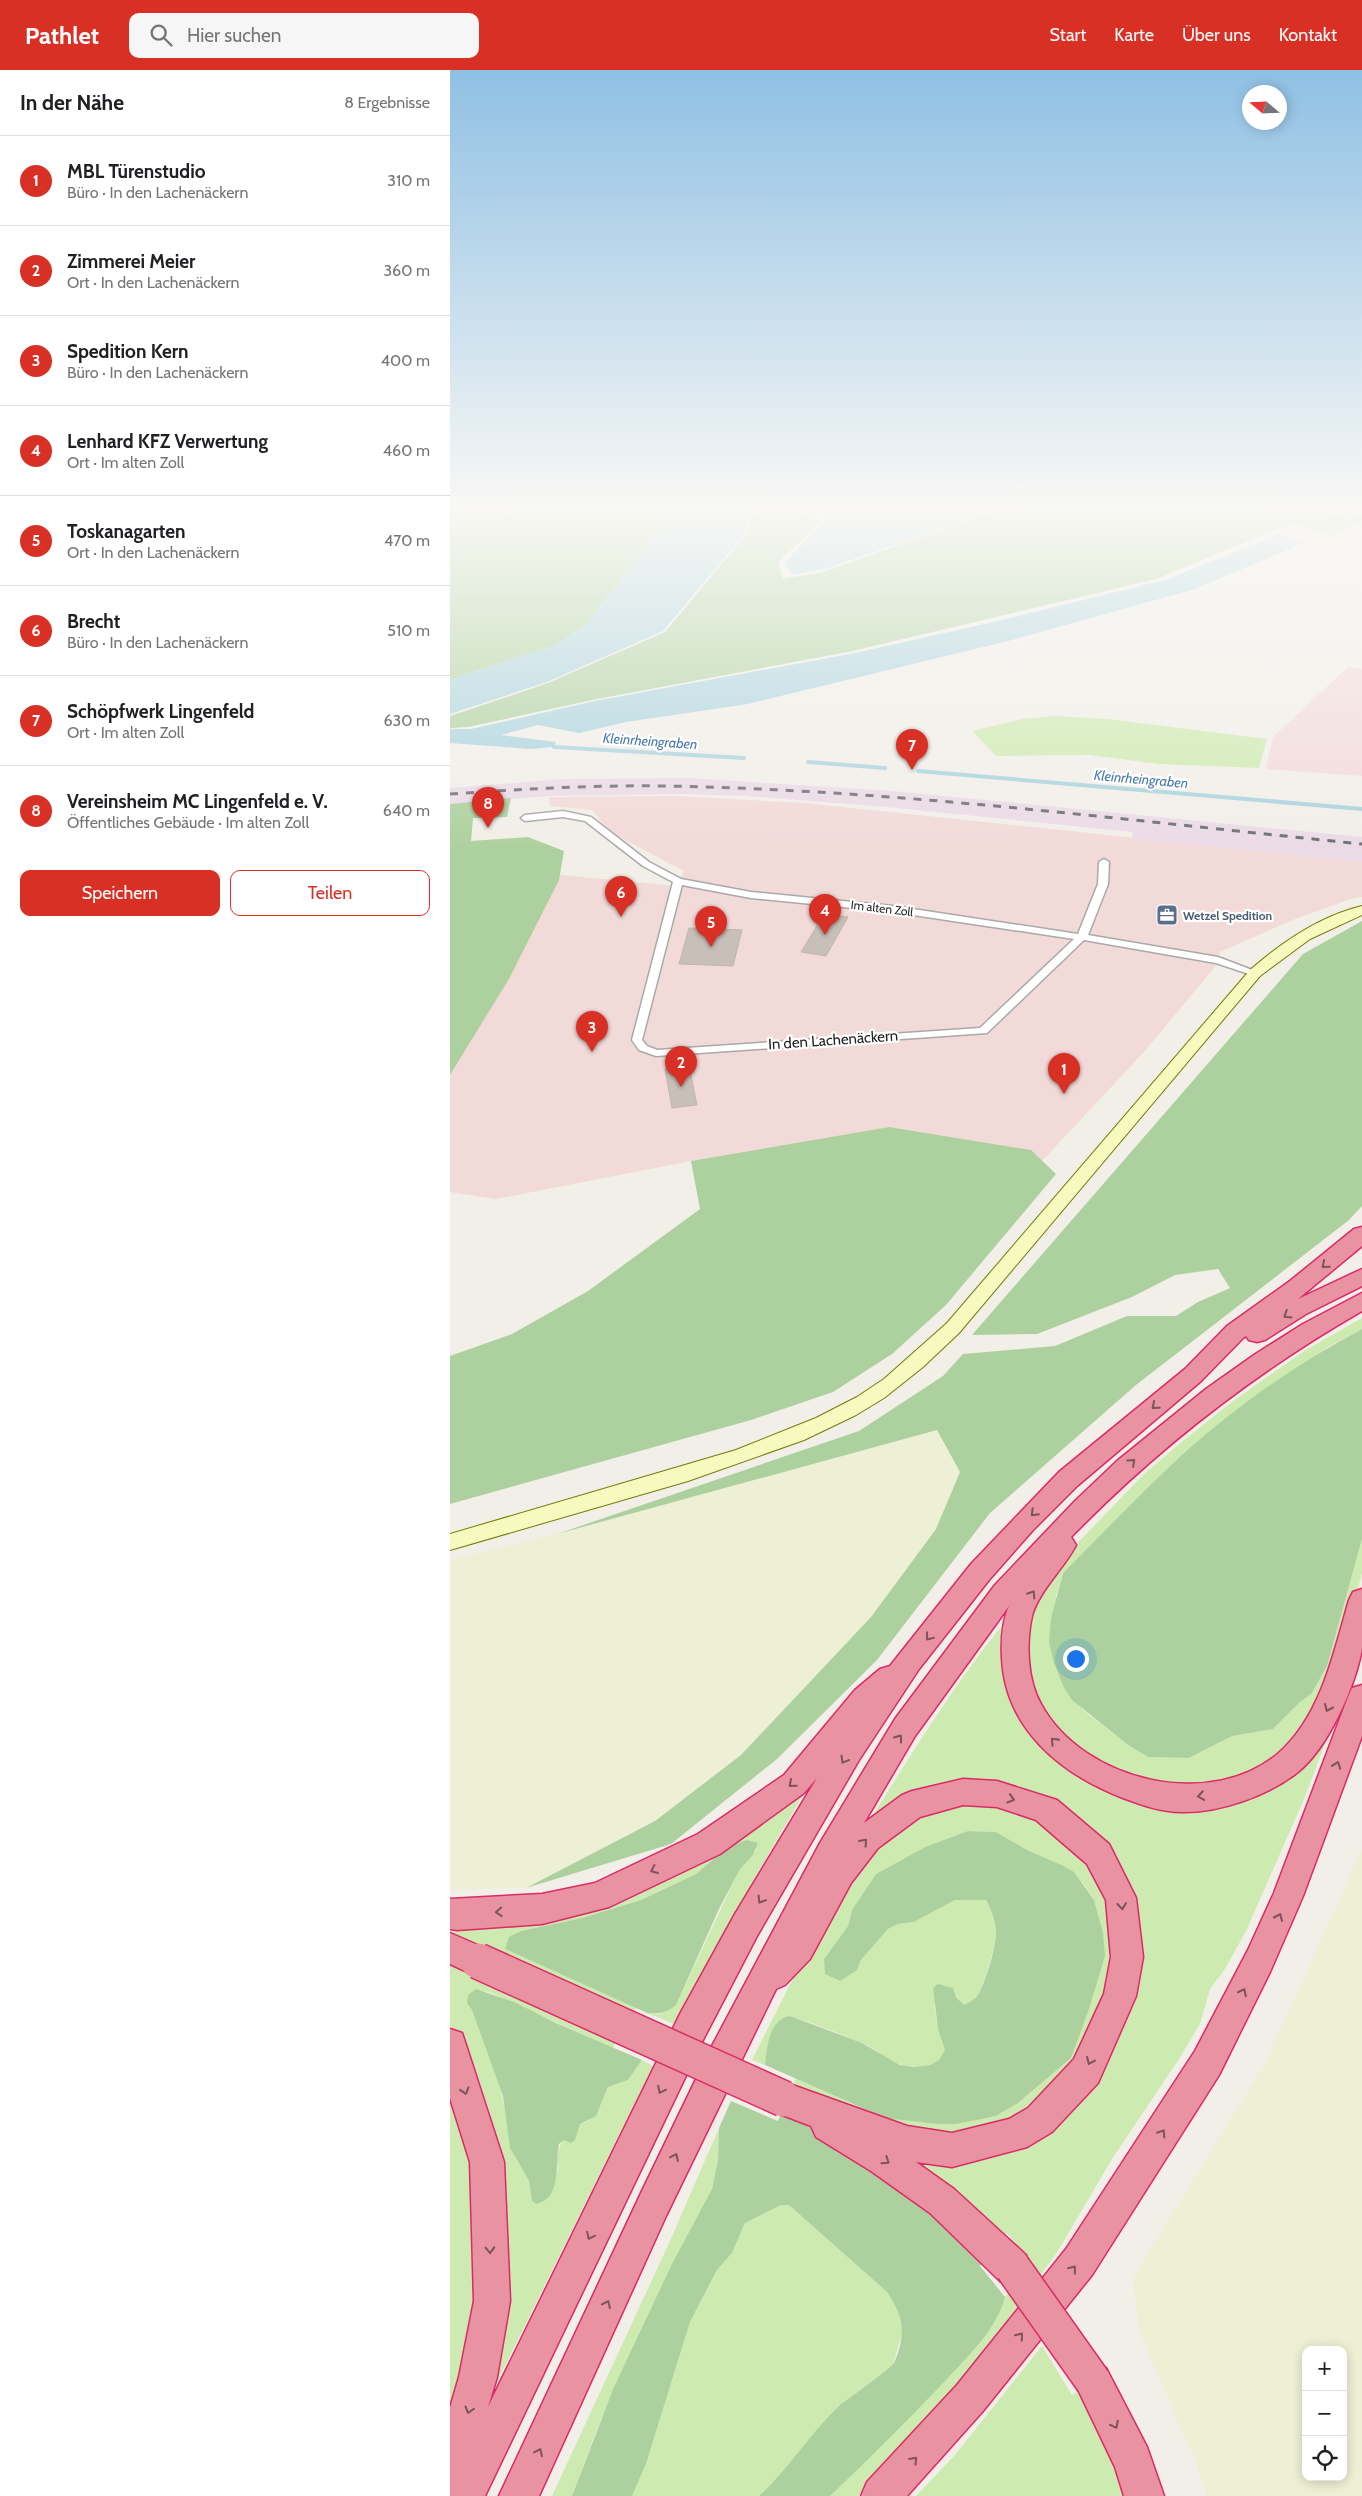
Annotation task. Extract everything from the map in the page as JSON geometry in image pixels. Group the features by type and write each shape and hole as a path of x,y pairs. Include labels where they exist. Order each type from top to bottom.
{"highway":[{"path":"464,2496 692,2026 746,1925 850,1751 910,1661 980,1572 1024,1523 1068,1479 1193,1374 1235,1332 1298,1287 1362,1234"},
{"path":"1193,1374 1298,1308 1362,1277"},
{"path":"519,2496 683,2140 755,1994 819,1874 892,1748 1002,1595 1096,1495 1169,1429 1243,1374 1308,1330 1362,1301"},
{"path":"1096,1495 1019,1613 1015,1664 1022,1694 1038,1724 1064,1751 1102,1777 1160,1796 1193,1798 1234,1791 1262,1778 1295,1756 1327,1711 1362,1600"},
{"path":"450,1914 542,1910 598,1897 709,1844 794,1784 865,1698 910,1661"},
{"path":"881,2496 970,2398 1079,2262 1207,2063 1259,1961 1288,1896 1362,1697"},
{"path":"464,1954 784,2099 916,2144 952,2150 1015,2135 1040,2120 1086,2071 1120,1996 1127,1957 1121,1898 1098,1854 1046,1810 996,1794 963,1792 912,1805 867,1838 840,1873 799,1948 755,1994"},
{"path":"450,2045 487,2162 492,2301 478,2377 450,2472"},
{"path":"784,2099 883,2159 942,2201 1013,2268 1093,2381 1133,2461 1144,2496"}],"main road":[{"path":"450,1542 703,1469 806,1431 850,1410 894,1381 933,1348 953,1328 1255,973 1298,938 1334,920 1362,910"}],"street":[{"name":"Im alten Zoll","path":"525,818 563,814 588,819 604,834 646,864 678,881 751,895 876,906 1082,937 1218,960 1255,973"},
{"name":"In den Lachenäckern","path":"678,881 637,1040 643,1048 656,1052 983,1031 1082,937 1104,884 1104,862"}],"shaded area":[{"path":"1348,667 1362,669 1362,776 1266,769 1273,737"},
{"path":"689,778 893,791 1362,837 1362,862 1132,838 1133,832 886,807 745,796 686,794 548,796 450,804 450,788 563,779"},
{"path":"675,796 805,803 1362,862 1362,897 1350,899 1290,921 1220,952 1215,967 1143,1053 1042,1161 1030,1150 889,1127 691,1161 496,1199 450,1192 450,1075 509,979 560,875 677,886 684,871 610,832 592,810 550,806 549,797"}],"green space":[{"path":"450,622 588,622 555,645 450,680"},
{"path":"673,622 974,622 848,652 597,699 468,727 450,728 450,716 548,683 665,632"},
{"path":"1055,716 1108,719 1267,739 1259,768 1159,764 1089,755 996,756 972,731 1022,719"},
{"path":"511,798 507,817 473,818 471,841 528,837 564,851 559,880 509,979 450,1075 450,804"},
{"path":"1362,921 1362,1206 1349,1220 1136,1385 990,1513 877,1660 777,1759 671,1844 526,1888 655,1821 741,1755 871,1617 936,1529 960,1472 937,1430 557,1534 859,1431 943,1376 963,1354 1055,1346 1127,1316 1176,1316 1198,1302 1230,1288 1218,1269 1175,1275 1132,1297 1037,1334 972,1335 1303,954"},
{"path":"889,1127 1031,1150 1056,1174 946,1305 892,1354 833,1392 751,1420 450,1504 450,1356 512,1334 588,1291 700,1209 691,1161"},
{"path":"1362,1318 1362,1329 1328,1347 1245,1404 1110,1526 1063,1573 1056,1596 1049,1642 1064,1688 1083,1710 1128,1745 1148,1757 1189,1758 1232,1736 1273,1729 1312,1693 1327,1666 1362,1539 1362,1573 1347,1628 1322,1697 1289,1748 1249,1777 1180,1788 1106,1769 1053,1728 1030,1688 1027,1616 1067,1554 1146,1472 1233,1401 1304,1351"},
{"path":"1362,1329 1362,1539 1327,1666 1312,1693 1273,1729 1232,1736 1189,1758 1148,1757 1128,1745 1072,1700 1064,1688 1054,1663 1049,1642 1051,1618 1063,1573 1167,1469 1224,1419 1268,1386 1314,1356"},
{"path":"937,1430 960,1472 936,1529 871,1617 741,1755 655,1821 526,1888 450,1890 450,1560 557,1534"},
{"path":"1009,1617 1052,1755 1230,1803 1339,1706 1305,1797 1246,1931 1225,1969 1210,1989 1200,2024 1179,2059 1112,2159 1058,2251 946,2399 858,2496 830,2496 978,2346 995,2322 1005,2297 1034,2267 1007,2233 1001,2239 920,2165 921,2160 959,2162 1105,2064 1125,2025 1133,1996 1136,1917 1025,1791 875,1815 876,1810 939,1711"},
{"path":"807,1788 674,2024 647,2013 659,2014 676,2005 740,1868 757,1849 746,1840 725,1849 696,1874 641,1900 582,1918 521,1931 506,1949 636,2007 633,2015 450,1932 508,1927 546,1919"},
{"path":"988,1801 1058,1827 1107,1886 1119,1951 1090,2048 1019,2119 937,2137 851,2113 793,2085 796,2079 885,2118 978,2119 996,2116 1018,2103 1071,2058 1103,1932 1094,1900 1083,1883 1062,1865 1027,1850 996,1832 968,1831 925,1847 876,1874 852,1910 848,1926 824,1959 857,1970 861,1960 888,1929 898,1924 914,1922 955,1900 986,1900 994,1920 996,1933 992,1956 980,1991 974,1999 964,2005 956,1997 934,2005 939,2031 945,2047 943,2056 933,2064 926,2066 905,2066 894,2062 867,2045 790,2016 767,2050 765,2065 752,2060 824,1917 887,1830 946,1803"},
{"path":"968,1831 996,1832 1027,1850 1062,1865 1074,1872 1094,1900 1103,1932 1105,1956 1089,2009 1071,2058 1018,2103 996,2116 956,2124 937,2124 885,2118 765,2065 768,2042 773,2028 783,2018 790,2016 862,2043 900,2065 914,2067 930,2065 939,2060 945,2050 938,2029 933,1988 938,1984 953,1988 956,1997 964,2005 977,1996 987,1975 996,1939 994,1920 986,1900 955,1900 914,1922 898,1924 888,1929 861,1960 857,1970 840,1981 825,1974 824,1959 848,1926 852,1910 876,1874 925,1847"},
{"path":"746,1840 758,1843 753,1855 740,1869 719,1909 676,2005 669,2010 659,2013 647,2013 505,1949 509,1937 521,1931 582,1918 641,1900 696,1874 725,1849"},
{"path":"1362,1849 1362,2496 1207,2496 1197,2465 1139,2331 1133,2278 1266,2062"},
{"path":"450,1964 617,2040 613,2048 491,1993 484,1991 467,1997 499,2082 515,2157 529,2181 532,2201 558,2171 557,2156 564,2139 596,2113 608,2087 628,2080 642,2060 653,2066 497,2382 492,2387 506,2273 507,2230 501,2166 489,2109 470,2059 450,2025"},
{"path":"476,1989 514,2002 556,2023 642,2060 628,2080 608,2087 596,2116 580,2124 575,2140 571,2143 564,2140 559,2144 554,2188 544,2201 536,2204 532,2201 529,2181 510,2148 503,2096 472,2010 467,2003 468,1995"},
{"path":"450,2090 459,2113 475,2193 475,2321 450,2429"},
{"path":"731,2101 778,2121 781,2113 837,2141 986,2256 980,2266 1005,2297 1001,2309 988,2332 972,2352 830,2496 759,2496 840,2405 894,2363 902,2335 897,2309 887,2292 789,2205 781,2205 745,2223 732,2253 717,2270 690,2322 646,2464 632,2496 572,2496 614,2387 672,2264 712,2189 718,2160 719,2128"},
{"path":"719,2128 718,2160 712,2189 599,2424 572,2496 552,2496 670,2241"},
{"path":"781,2205 789,2205 887,2292 898,2308 902,2333 893,2365 839,2406 775,2482 759,2496 632,2496 646,2464 690,2322 717,2270 732,2253 745,2223"},
{"path":"1042,2346 1072,2395 1080,2389 1133,2496 916,2496 954,2456"}],"water":[{"path":"588,622 670,622 663,631 547,682 450,714 450,680 555,645"},
{"path":"993,622 1076,622 1008,641 748,704 626,722 579,733 538,725 501,735 556,742 554,747 530,749 450,743 450,729 471,729 595,701 855,653"}],"building":[{"path":"824,914 848,917 826,956 801,952"},
{"path":"689,928 742,930 733,966 679,964"},
{"path":"689,1066 697,1105 672,1108 665,1069"}],"waterway":[{"name":"Kleinrheingraben","path":"554,747 744,758"},
{"name":"Kleinrheingraben","path":"808,762 885,768"},
{"name":"Kleinrheingraben","path":"918,771 1362,809"}],"railway":[{"path":"450,794 612,786 753,789 928,800 1362,844"}],"place":[{"name":"Schöpfwerk Lingenfeld","path":"912,770"},
{"name":"Vereinsheim MC Lingenfeld e. V.","path":"488,828"},
{"name":"Wetzel Spedition","path":"1167,915"},
{"name":"Brecht","path":"621,917"},
{"name":"Lenhard KFZ Verwertung","path":"825,935"},
{"name":"Toskanagarten","path":"711,947"},
{"name":"Spedition Kern","path":"592,1052"},
{"name":"Zimmerei Meier","path":"681,1087"},
{"name":"MBL Türenstudio","path":"1064,1094"}]}
